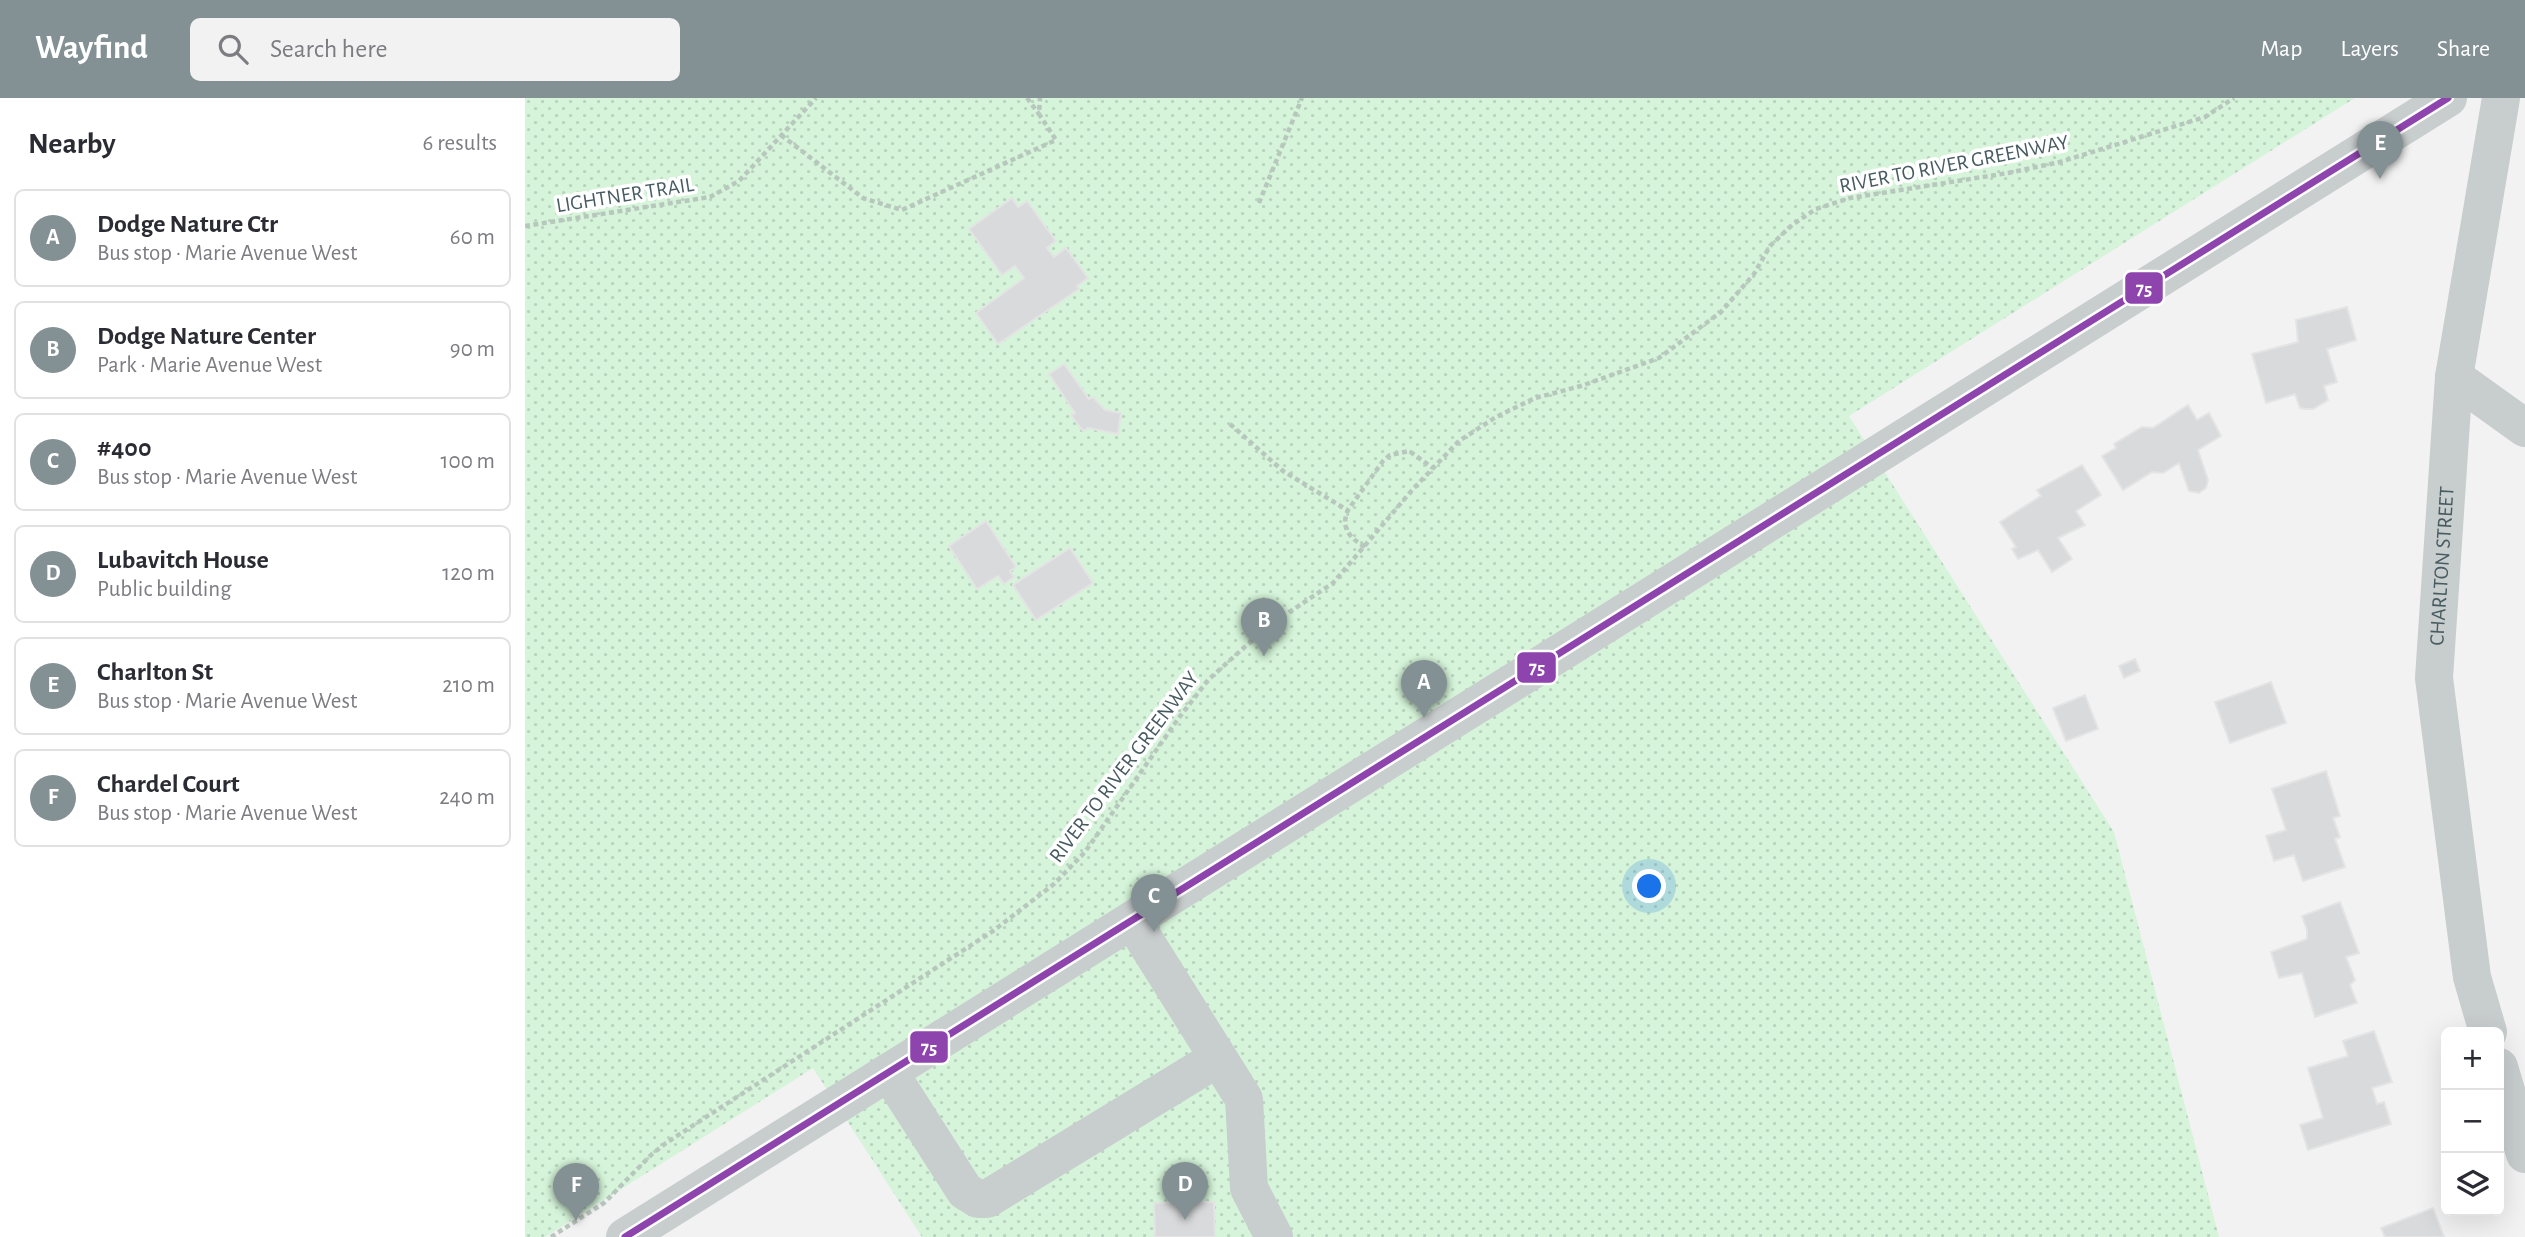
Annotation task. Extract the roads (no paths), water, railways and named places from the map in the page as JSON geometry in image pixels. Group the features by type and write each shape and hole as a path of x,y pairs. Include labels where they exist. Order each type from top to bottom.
{"street":[{"path":"625,1237 2448,98"},
{"name":"CHARLTON STREET","path":"2487,1027 2472,977 2434,678 2454,377 2501,98"},
{"path":"2454,377 2525,428"},
{"path":"1132,920 1244,1099 1249,1188 1274,1237"},
{"path":"889,1072 965,1191 978,1199 987,1199 1219,1058"},
{"path":"2504,1084 2525,1154"}],"place":[{"name":"Charlton St","path":"2380,179"},
{"name":"Dodge Nature Center","path":"1264,656"},
{"name":"Dodge Nature Ctr","path":"1424,718"},
{"name":"#400","path":"1154,932"},
{"name":"Lubavitch House","path":"1185,1220"},
{"name":"Chardel Court","path":"576,1221"}]}
